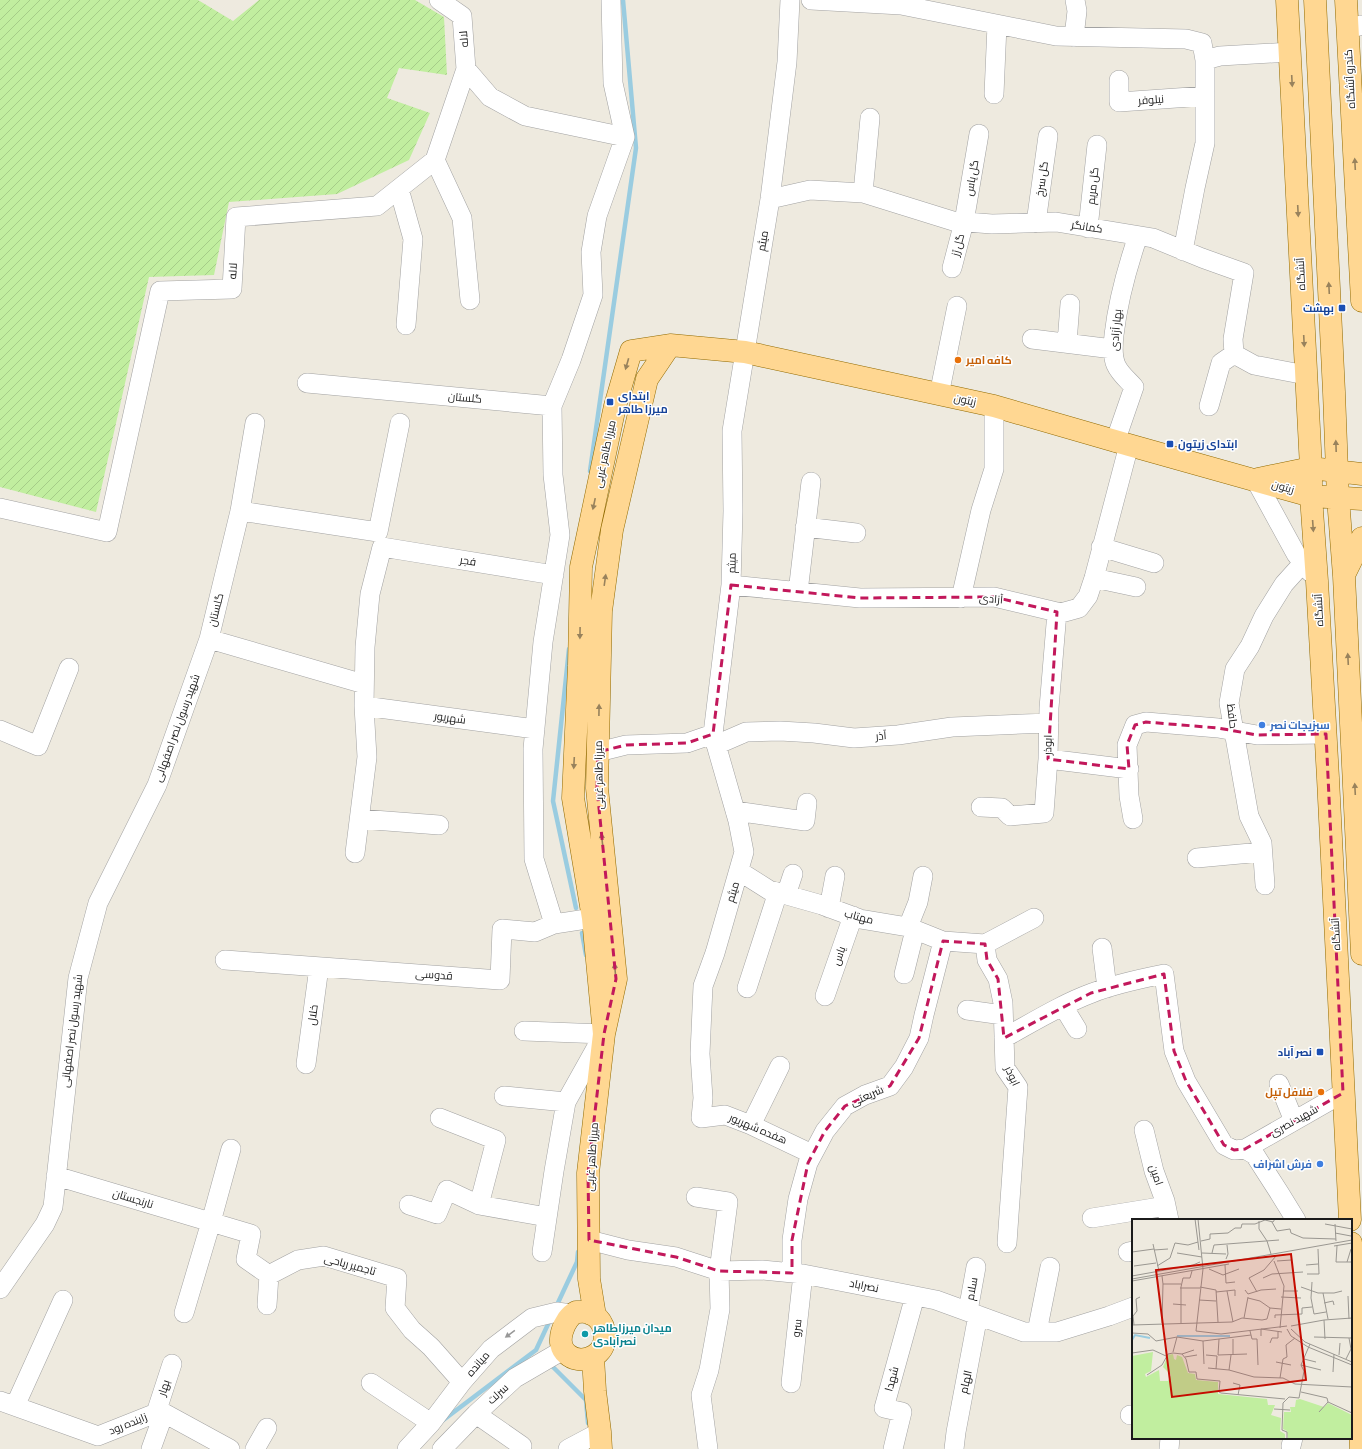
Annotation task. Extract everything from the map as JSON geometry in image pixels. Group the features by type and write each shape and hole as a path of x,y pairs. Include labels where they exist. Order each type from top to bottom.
{"main road":[{"name":"آتشگاه","path":"1288,0 1306,375 1310,496 1317,581 1326,734 1350,1219"},
{"path":"1315,0 1338,498 1344,576 1362,954"},
{"name":"کندرو آتشگاه","path":"1346,0 1355,27 1362,301"},
{"path":"1322,144 1355,27"},
{"name":"زیتون","path":"670,345 745,352 994,406 1122,444 1255,479 1310,496 1338,498"},
{"name":"میرزا طاهر غربی","path":"593,1357 600,1351 604,1342 604,1331 601,1322 570,1314 589,1279 590,1240 588,1173 604,1034 616,979 597,788 601,611 612,530 647,379 670,345"},
{"name":"میرزا طاهر غربی","path":"604,1034 593,918 573,798 579,666 581,567 615,406 631,351 670,345"},
{"path":"1310,468 1362,474"},
{"name":"زیتون","path":"1255,479 1310,468"},
{"path":"1338,498 1362,499"},
{"path":"1344,576 1362,538"},
{"path":"1352,1285 1355,1415 1361,1449"},
{"path":"570,1314 564,1323 562,1334 568,1354 595,1391"},
{"path":"568,1354 583,1359 593,1357 595,1391 601,1440"}],"street":[{"name":"لاله","path":"0,508 107,532 160,291 232,289 236,217 377,206 435,160 466,68 462,16 439,0"},
{"path":"554,924 534,859 535,729 543,642 560,535 553,475 552,406 593,295 591,252 597,216 625,137 613,83 611,0"},
{"name":"میثم","path":"701,1118 703,1098 700,1054 703,986 744,852 735,811 715,740 731,585 733,511 732,431 770,199 787,62 790,0"},
{"path":"811,0 901,5 1056,36 1186,39 1202,43 1205,60 1205,143 1183,250"},
{"path":"1074,37 1077,12 1075,0"},
{"path":"994,94 997,25"},
{"path":"1205,60 1220,56 1290,52"},
{"path":"466,68 490,97 525,116 625,137"},
{"name":"نیلوفر","path":"1119,80 1118,102 1205,96"},
{"path":"863,193 870,118"},
{"name":"گل یاس","path":"964,222 979,134"},
{"name":"گل سرخ","path":"1036,223 1048,136"},
{"name":"گل مریم","path":"1088,228 1097,145"},
{"path":"435,160 462,218 470,300"},
{"path":"399,188 413,239 406,325"},
{"name":"کمانگر","path":"770,199 810,190 863,193 953,221 992,224 1056,222 1153,238 1244,273 1233,339 1234,354"},
{"name":"گل رُز","path":"952,268 964,222"},
{"name":"بهار آزادی","path":"1122,444 1134,386 1124,377 1116,365 1113,349 1120,294 1128,264 1138,236"},
{"path":"1067,342 1070,304"},
{"path":"939,395 957,306"},
{"path":"1032,339 1067,342 1113,349"},
{"path":"1209,406 1221,363 1234,354 1254,365 1306,375"},
{"name":"گلستان","path":"307,383 552,406"},
{"path":"961,598 981,510 994,470 994,406"},
{"name":"گلستان","path":"255,422 240,511 209,639 364,684"},
{"path":"240,511 378,532 400,423"},
{"name":"آزادی","path":"731,585 860,598 994,597 1061,613 1079,608 1088,596 1094,578 1122,444"},
{"path":"1255,479 1296,554 1317,581"},
{"path":"798,592 811,482"},
{"path":"806,527 856,534"},
{"name":"فجر","path":"364,684 364,647 370,594 382,547 554,575"},
{"path":"1101,547 1154,563"},
{"name":"حافظ","path":"1264,885 1262,843 1248,816 1229,703 1235,669 1250,646 1264,616 1284,584 1303,563"},
{"path":"1094,578 1136,586"},
{"name":"ابوذر","path":"981,807 1002,808 1010,816 1044,813 1048,759 1049,708 1057,612"},
{"name":"شهید رسول نصر اصفهانی","path":"0,1289 46,1224 52,1207 78,978 98,903 157,785 209,639"},
{"path":"0,730 38,746 69,668"},
{"path":"355,853 368,758 364,684"},
{"name":"شهریور","path":"364,706 535,729"},
{"path":"1133,819 1129,796 1127,745 1134,724 1146,722 1218,728 1257,735 1326,734"},
{"name":"آذر","path":"598,752 626,745 687,743 715,740 746,732 807,733 854,738 898,735 952,727 1049,723"},
{"path":"1048,759 1129,769"},
{"path":"735,811 805,821 807,803"},
{"path":"360,818 439,825"},
{"path":"1197,858 1262,852"},
{"name":"مهتاب","path":"739,871 769,890 853,916 912,929 943,941 985,944"},
{"path":"746,988 782,894 793,874"},
{"path":"829,908 835,876"},
{"path":"904,974 923,876"},
{"name":"یاس","path":"825,996 853,916"},
{"name":"قدوسی","path":"225,960 500,980 502,929 535,932 554,924 593,918"},
{"path":"985,944 1034,918"},
{"name":"شریعتی","path":"798,1274 792,1240 798,1199 808,1163 825,1131 845,1106 866,1095 890,1086 904,1067 920,1038 924,1015 943,941"},
{"name":"ابوذر","path":"985,944 987,960 998,979 1003,1003 1005,1068 1018,1087 1007,1243"},
{"path":"1102,948 1108,988"},
{"name":"خلال","path":"306,1064 319,967"},
{"path":"1004,1038 1091,993 1128,981 1164,974 1174,1051 1186,1081 1224,1145 1234,1150 1245,1148 1254,1155 1295,1219"},
{"path":"1064,1006 1077,1029"},
{"path":"966,1010 1003,1015"},
{"path":"524,1031 604,1034 566,1102 542,1252"},
{"path":"751,1125 780,1066"},
{"path":"1279,1084 1294,1121"},
{"name":"شهید نصری","path":"1245,1148 1344,1094"},
{"path":"504,1096 566,1102"},
{"name":"هفده شهریور","path":"701,1118 725,1115 751,1125 812,1154"},
{"path":"440,1118 496,1140 479,1205"},
{"name":"امین","path":"1144,1130 1154,1171 1168,1213"},
{"path":"184,1313 231,1149"},
{"name":"نارنجستان","path":"56,1176 211,1222"},
{"path":"409,1205 437,1214 447,1190 479,1205 547,1217"},
{"path":"696,1197 728,1202 719,1271 720,1309 708,1370 701,1395 708,1449"},
{"path":"1339,1219 1349,1198"},
{"path":"1092,1218 1168,1213"},
{"path":"211,1222 251,1234 246,1259 269,1275 267,1305"},
{"name":"نصراباد","path":"590,1240 628,1250 676,1257 719,1271 762,1270 798,1274 936,1300 1024,1332 1057,1332 1110,1316 1132,1307"},
{"name":"تاجمیر ریاحی","path":"269,1275 298,1260 324,1256 397,1278 395,1308 412,1330 431,1347 462,1382"},
{"name":"سلام","path":"973,1313 976,1267"},
{"path":"1037,1332 1050,1267"},
{"name":"سرو","path":"791,1382 798,1274"},
{"name":"شهدا","path":"893,1449 902,1412 884,1408 916,1296"},
{"path":"7,1404 63,1300"},
{"name":"الهام","path":"954,1449 973,1313"},
{"name":"میانده","path":"407,1449 431,1423 462,1382 491,1349 532,1318 570,1314"},
{"name":"سرلت","path":"442,1449 476,1414 515,1378 568,1354"},
{"name":"بهار","path":"151,1449 172,1364"},
{"path":"371,1383 431,1423"},
{"name":"زاینده رود","path":"7,1404 98,1436 160,1413"},
{"path":"160,1413 230,1449"},
{"path":"476,1414 522,1446"},
{"path":"255,1449 267,1428"},
{"path":"1169,1449 1170,1439"},
{"path":"568,1449 601,1440"}],"highlighted area":[{"path":"731,585 860,598 994,597 1057,612 1048,759 1129,769 1127,745 1135,725 1146,722 1218,728 1257,735 1326,734 1343,1093 1245,1149 1234,1150 1224,1145 1186,1081 1174,1051 1164,974 1091,993 1004,1038 998,979 987,960 985,944 943,941 919,1038 890,1086 845,1106 825,1131 808,1163 792,1240 792,1273 719,1271 676,1257 589,1240 588,1173 604,1034 616,979 597,788 598,752 626,745 687,743 713,734"}],"green space":[{"path":"0,0 198,0 233,21 259,0 415,0 444,17 447,75 399,68 387,98 430,113 409,160 337,194 229,202 214,275 149,277 96,512 0,487"}],"waterway":[{"path":"590,471 636,148 623,0"},
{"path":"569,649 553,801 576,908"},
{"path":"582,933 586,955"},
{"path":"556,1307 577,1262 578,1252"},
{"path":"442,1421 536,1350 550,1320"},
{"path":"549,1363 586,1400 588,1423"}],"place":[{"name":"بهشت","path":"1342,308"},
{"name":"کافه امیر","path":"958,360"},
{"name":"ابتدای میرزا طاهر","path":"610,402"},
{"name":"ابتدای زیتون","path":"1170,444"},
{"name":"سبزیجات نصر","path":"1262,725"},
{"name":"نصر آباد","path":"1320,1052"},
{"name":"فلافل تپل","path":"1321,1092"},
{"name":"فرش اشراف","path":"1320,1164"},
{"name":"میدان میرزاطاهر نصرآبادی","path":"585,1334"}]}
